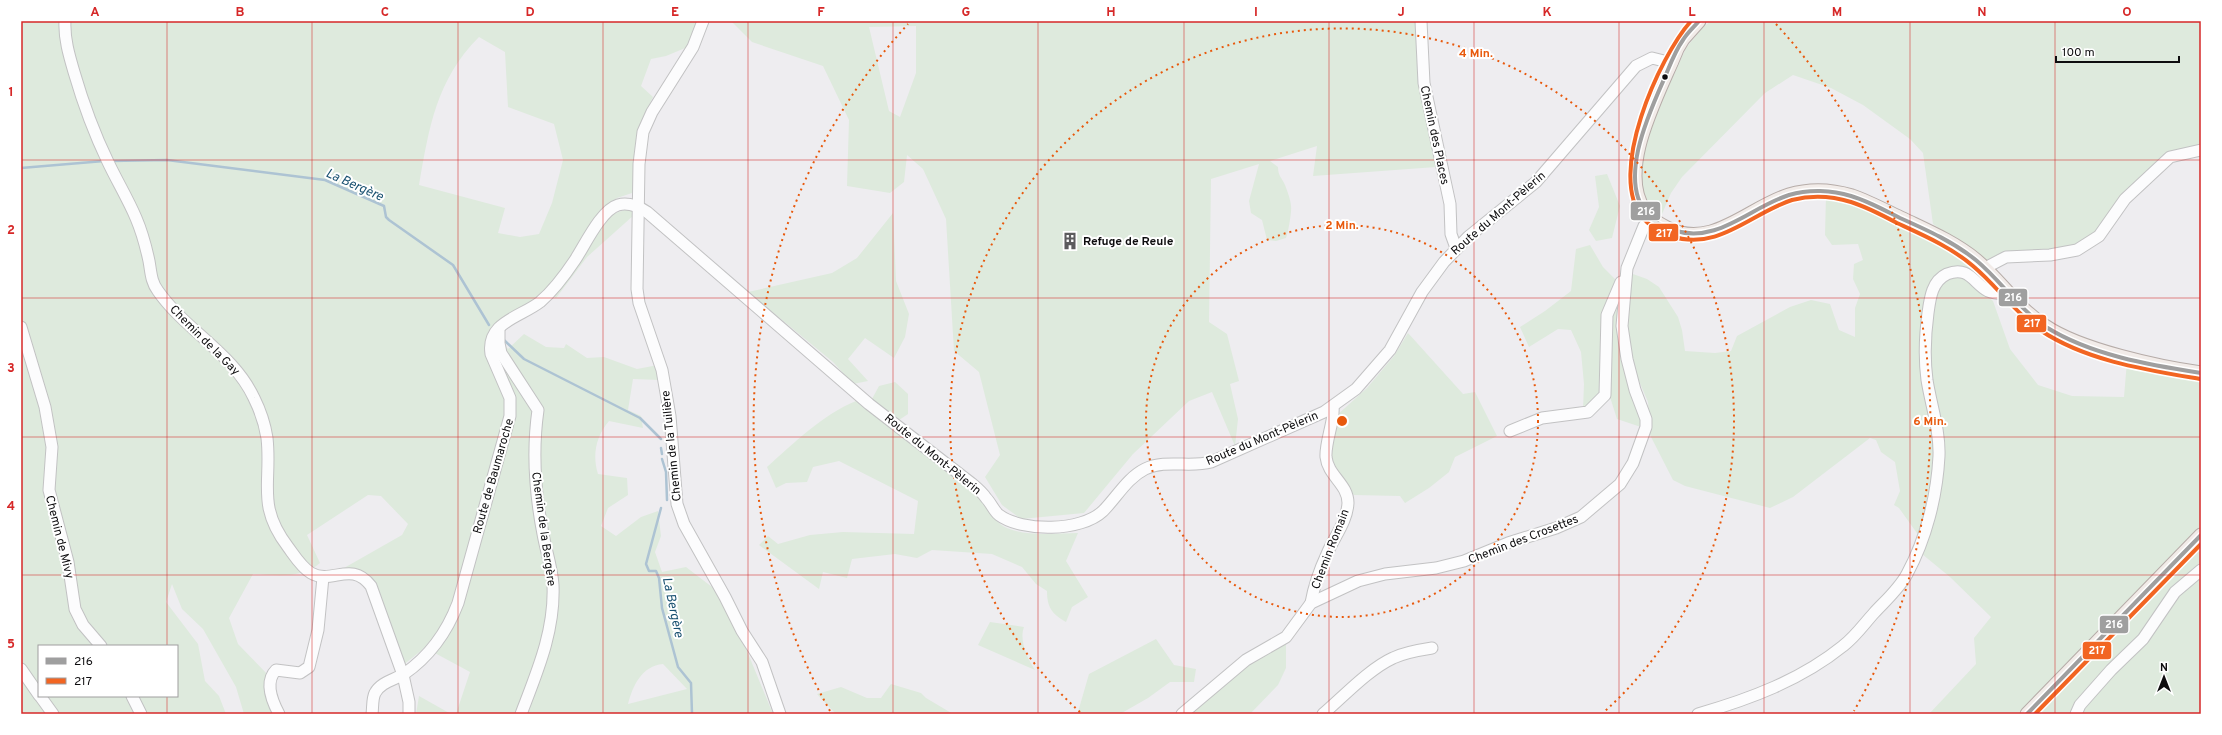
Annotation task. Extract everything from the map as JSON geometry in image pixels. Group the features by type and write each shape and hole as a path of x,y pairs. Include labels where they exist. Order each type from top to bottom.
{"main road":[{"path":"1700,21 1683,39 1672,63 1642,138 1634,168 1637,196 1645,211 1651,218 1674,231 1701,234 1728,226 1771,202 1789,195 1804,192 1840,193 1860,199 1962,249 1984,268 2010,295 2044,326 2061,335 2119,355 2201,373"},
{"path":"2027,714 2201,535"}],"street":[{"name":"Chemin de la Gay","path":"65,21 68,49 84,102 100,144 136,217 154,285 184,321 229,362 251,391 260,412 267,437 266,492 270,518 279,536 306,569 323,577"},
{"name":"Chemin de la Tuilière","path":"703,21 690,53 645,124 640,150 637,289 639,303 662,370 670,416 677,504 684,524 725,597 742,631 762,662 780,714"},
{"name":"Chemin des Places","path":"1421,21 1424,83 1450,204 1451,234 1456,248"},
{"name":"Route du Mont-Pèlerin","path":"638,206 869,404 972,483 985,496 998,514 1014,524 1040,527 1073,525 1091,520 1102,511 1133,477 1147,468 1164,464 1196,465 1212,462 1333,406 1356,388 1387,354 1424,288 1456,248 1536,182 1636,66 1652,58 1672,63"},
{"path":"1984,268 2006,257 2050,255 2077,250 2099,236 2125,199 2170,157 2201,150"},
{"path":"500,327 538,303 555,287 606,213 618,205 630,204 638,206"},
{"name":"Chemin des Crosettes","path":"1182,714 1246,660 1286,637 1311,603 1358,582 1385,574 1436,568 1464,561 1508,543 1556,528 1581,517 1620,484 1633,463 1646,427 1646,419 1635,390 1627,359 1622,326 1627,268 1644,226 1651,218"},
{"path":"1510,431 1542,418 1588,412 1605,395 1608,316 1627,268"},
{"path":"1698,714 1768,691 1824,660 1845,645 1906,576 1919,547 1930,513 1938,469 1937,432 1927,379 1925,354 1925,336 1932,291 1938,280 1946,275 1956,272 1967,274 1976,279 1988,291 2010,295"},
{"name":"Chemin de Mivy","path":"21,327 45,406 52,447 49,490 68,562 75,609 83,625 100,645"},
{"name":"Route de Baumaroche","path":"372,714 376,691 385,683 403,675 429,652 442,636 453,616 510,416 510,398 490,348 494,335 500,327"},
{"name":"Chemin de la Bergère","path":"500,327 499,343 501,353 538,410 535,428 535,480 552,584 552,606 545,651 521,714"},
{"name":"Chemin Romain","path":"1311,603 1327,553 1345,516 1348,503 1346,491 1328,467 1326,459 1326,446 1333,413 1333,406"},
{"path":"2076,714 2080,705 2106,676 2143,639 2175,592 2201,570"},
{"path":"279,714 271,693 270,677 276,670 300,673 309,666 318,630 323,577 353,573 366,579 376,596 403,675 409,702 409,714"},
{"path":"1323,714 1380,665 1400,655 1432,648"},
{"path":"21,669 38,694"},
{"path":"40,697 53,714"},
{"path":"132,697 141,714"}],"green space":[{"path":"21,21 705,21 702,41 666,56 651,59 641,86 653,97 644,120 638,143 635,192 617,198 596,216 603,217 631,208 634,215 587,257 556,298 544,291 535,302 494,331 508,349 524,334 546,347 564,348 566,344 587,358 604,357 637,369 658,365 660,380 633,379 628,410 641,416 643,428 609,421 598,439 595,460 598,474 627,478 628,495 608,508 601,526 616,536 641,517 658,511 661,536 655,552 662,572 686,567 712,587 715,587 740,634 773,714 456,714 470,672 433,652 440,630 422,650 397,670 368,589 356,577 337,572 402,535 408,524 381,496 368,495 307,535 320,563 305,572 297,574 253,574 229,618 238,644 271,678 272,698 284,714 244,714 236,687 203,629 182,609 172,584 166,602 198,644 205,681 219,696 226,714 21,714","holes":["479,37 505,52 508,107 554,124 563,160 552,203 539,234 520,237 498,233 505,208 419,185 431,124 444,88 453,70 464,53","663,664 687,689 628,704 636,684 644,673 649,668"]},
{"path":"731,21 1418,21 1438,164 1436,167 1313,176 1317,146 1270,161 1278,167 1279,175 1285,185 1291,206 1290,222 1286,238 1276,241 1267,240 1262,220 1251,213 1249,201 1259,164 1211,179 1209,322 1227,334 1239,381 1230,384 1238,419 1235,446 1212,392 1189,401 1133,454 1084,513 1021,519 1002,505 985,477 1000,455 979,372 954,351 946,219 923,169 907,155 904,182 890,193 847,186 849,120 823,66 752,42","holes":["916,26 916,73 900,117 889,111 869,27"]},
{"path":"1711,21 2201,21 2201,154 2159,165 2083,246 1986,261 1933,224 1923,153 1910,139 1863,105 1831,88 1793,75 1765,93 1682,177 1671,193 1659,221 1641,197 1638,159 1653,120 1686,48 1703,27"},
{"path":"1607,174 1620,206 1612,238 1596,241 1589,230 1599,207 1595,176"},
{"path":"1832,193 1959,252 1996,286 1993,288 1959,268 1927,297 1935,469 1927,511 1919,536 1899,508 1894,505 1900,491 1895,462 1881,452 1876,440 1870,438 1793,497 1770,508 1685,486 1673,480 1650,435 1648,402 1633,367 1628,336 1625,298 1630,273 1647,279 1659,287 1678,317 1682,330 1685,351 1715,353 1731,351 1737,336 1790,307 1811,300 1830,304 1839,330 1855,337 1855,308 1860,294 1853,279 1854,264 1863,260 1858,244 1832,245 1825,235 1826,195"},
{"path":"893,213 896,281 909,314 905,337 894,358 865,338 848,359 868,381 853,384 833,362 748,292 832,273 857,258"},
{"path":"1590,245 1603,267 1618,282 1605,313 1603,393 1583,409 1584,384 1581,352 1571,330 1558,329 1529,347 1520,327 1545,311 1571,291 1576,249"},
{"path":"1955,274 1967,277 1993,301 2010,349 2038,385 2072,396 2124,397 2127,361 2201,375 2201,529 2022,714 1929,714 1976,664 1974,638 1991,617 1950,577 1922,554 1940,482 1929,372 1932,306 1943,280"},
{"path":"1622,288 1620,325 1640,410 1641,427 1617,419 1610,397 1609,316"},
{"path":"1408,333 1463,394 1475,392 1497,436 1455,457 1449,472 1429,488 1405,503 1400,496 1354,495 1335,473 1328,446 1335,417 1367,388 1394,356"},
{"path":"895,382 908,394 908,414 899,420 872,399 879,386"},
{"path":"856,401 899,432 983,499 993,516 1003,526 1015,531 1033,534 1078,533 1066,561 1088,597 1072,607 1066,622 1051,610 1047,591 1036,584 1022,567 992,554 932,550 917,558 895,554 852,559 847,578 823,572 819,589 759,545 768,536 778,544 810,535 843,532 914,534 918,501 839,461 813,467 807,482 786,483 776,488 767,467 798,439 820,422"},
{"path":"2201,542 2201,714 2035,714 2093,657"},
{"path":"990,622 1024,627 1022,638 1023,643 1029,660 1035,670 978,645"},
{"path":"1156,639 1174,665 1196,669 1194,682 1170,682 1148,698 1120,714 1075,714 1078,712 1089,674"},
{"path":"1286,643 1286,668 1278,685 1250,714 1189,714 1233,674"},
{"path":"891,684 921,693 926,698 953,714 836,714 817,694 841,687 867,698 881,698"},
{"path":"419,696 451,714 416,714"}],"waterway":[{"name":"La Bergère","path":"111,161 167,160 325,180 384,206 386,217 389,220 453,265 489,325"},
{"name":"La Bergère","path":"21,168 104,161"},
{"name":"La Bergère","path":"503,339 524,359 640,418 661,439"},
{"name":"La Bergère","path":"661,448 662,454"},
{"name":"La Bergère","path":"662,459 666,472 667,500"},
{"name":"La Bergère","path":"661,508 646,564 649,571 656,571 659,578 662,608 678,667 691,683 692,714"}],"transit line":[{"name":"217","path":"1691,21 1678,38 1652,88 1641,117 1633,146 1630,174 1633,199 1643,218 1652,227 1671,236 1688,240 1704,239 1734,229 1777,206 1799,198 1829,197 1844,200 1874,211 1956,253 1982,274 2031,323 2058,341 2097,357 2117,363 2200,379"},
{"name":"216","path":"1699,21 1685,37 1675,53 1651,109 1639,147 1635,184 1639,201 1651,218 1663,226 1673,230 1689,233 1704,233 1733,223 1789,195 1820,191 1836,192 1851,196 1870,203 1950,242 1968,254 1986,269 2036,320 2063,337 2121,358 2201,373"},
{"name":"216","path":"2027,714 2201,535"},
{"name":"217","path":"2035,714 2201,544"}],"place":[{"name":"Refuge de Reule","path":"1070,241"}]}
